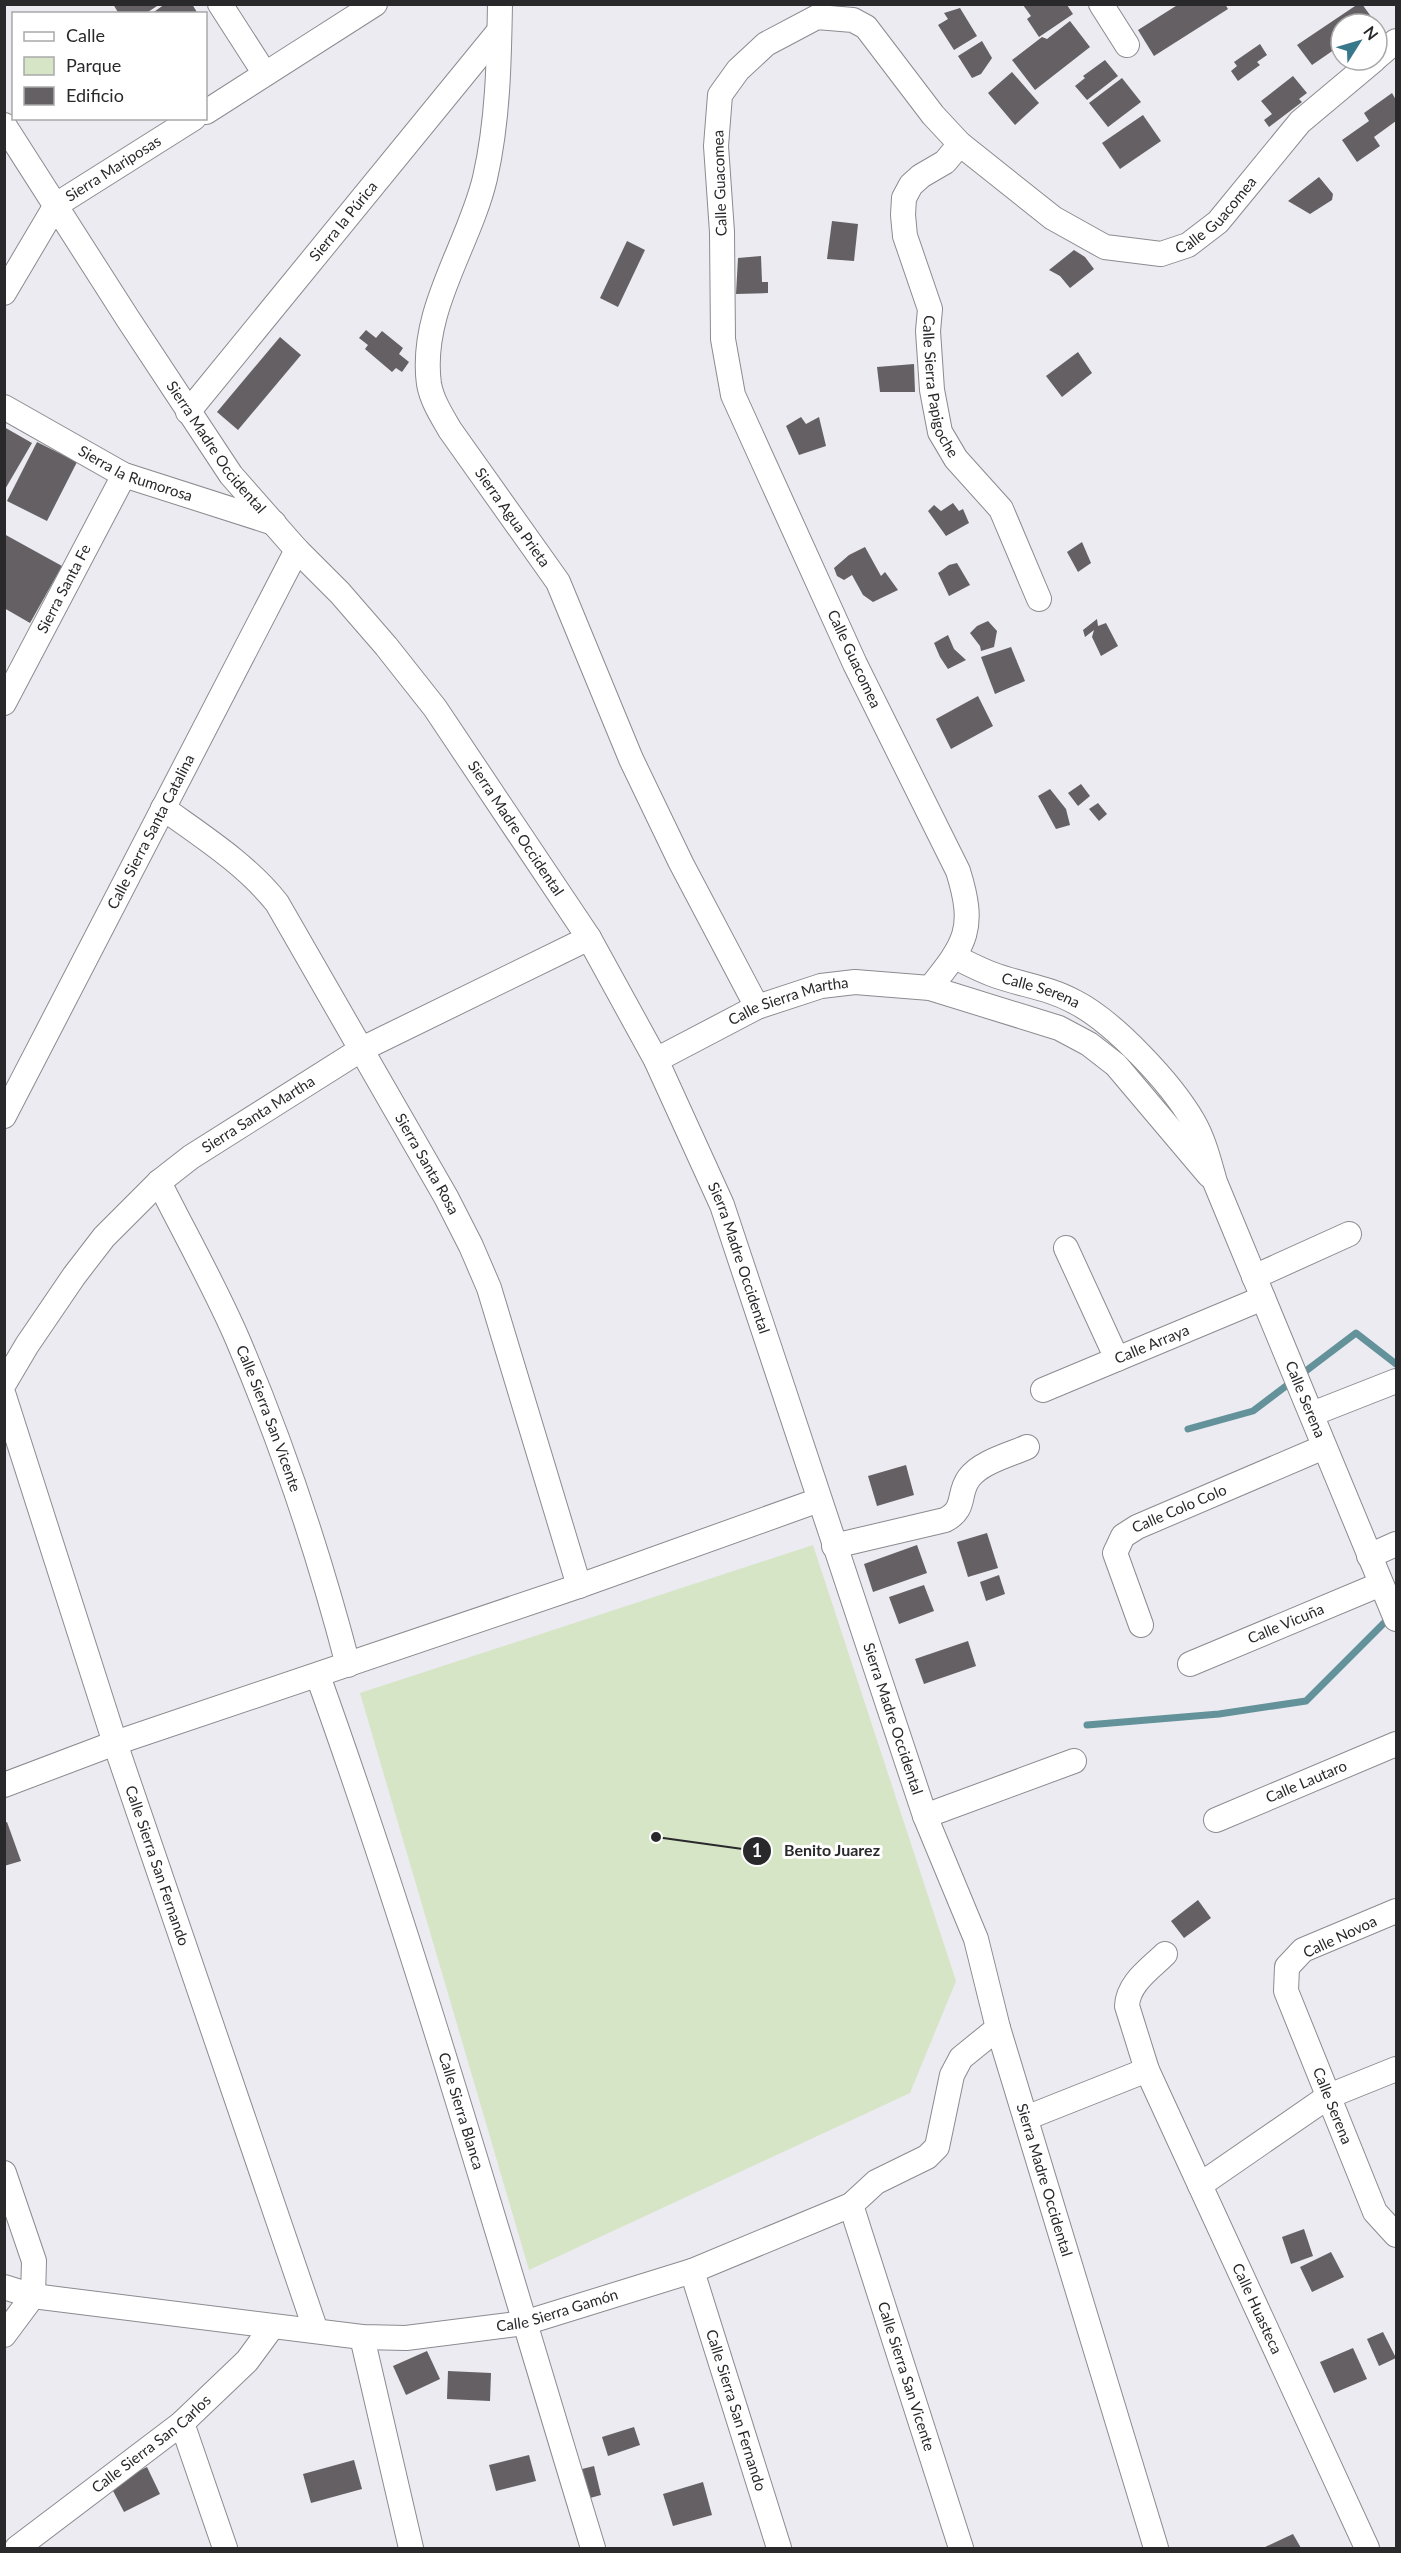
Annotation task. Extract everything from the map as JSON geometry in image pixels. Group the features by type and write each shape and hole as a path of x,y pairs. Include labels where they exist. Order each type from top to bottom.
{"street":[{"path":"220,4 265,74"},
{"path":"207,111 375,4"},
{"name":"Sierra Agua Prieta","path":"500,4 497,95 485,179 436,310 429,349 429,385 436,406 450,430 558,582 631,759 681,863 757,1007"},
{"path":"1101,4 1127,45"},
{"name":"Calle Guacomea","path":"930,988 955,957 969,923 968,901 958,871 855,664 733,395 723,339 722,232 716,146 720,95 738,70 766,44 817,17 853,20 866,27 933,115 960,144 1053,218 1105,247 1161,254 1188,245 1218,222 1300,122 1360,72"},
{"name":"Sierra la Púrica","path":"188,412 499,31"},
{"name":"Sierra Mariposas","path":"4,293 56,206 192,120"},
{"name":"Sierra Madre Occidental","path":"4,125 231,475 297,550 340,593 435,708 589,938 656,1060 722,1206 925,1816 976,1939 998,2028 1156,2548"},
{"name":"Calle Sierra Papigoche","path":"960,144 945,162 921,176 911,185 904,198 905,236 930,309 928,331 932,390 940,432 956,459 1001,509 1039,599"},
{"name":"Sierra la Rumorosa","path":"4,407 124,475 275,524"},
{"name":"Sierra Santa Fe","path":"4,703 124,475"},
{"name":"Calle Sierra Santa Catalina","path":"4,1116 297,550"},
{"name":"Sierra Santa Rosa","path":"163,808 240,865 261,883 277,903 446,1197 489,1288 579,1586"},
{"name":"Sierra Santa Martha","path":"4,1383 74,1276 104,1237 159,1182 191,1157 362,1049 589,938"},
{"name":"Calle Serena","path":"955,957 998,976 1047,989 1075,1002 1102,1019 1161,1078 1193,1121 1215,1182 1396,1619"},
{"name":"Calle Sierra Martha","path":"656,1060 757,1007 821,986 855,982 930,988"},
{"name":"Calle Serena","path":"930,988 1059,1028 1089,1044 1116,1065 1215,1182"},
{"name":"Calle Sierra San Vicente","path":"159,1182 236,1335 268,1412 332,1602 348,1665"},
{"name":"Calle Arraya","path":"1043,1390 1117,1359 1259,1288 1349,1234"},
{"path":"1066,1248 1117,1359"},
{"path":"1312,1414 1396,1381"},
{"name":"Calle Sierra San Fernando","path":"4,1396 115,1743 316,2331"},
{"path":"834,1546 945,1520 958,1510 971,1475 979,1468 1027,1447"},
{"name":"Calle Colo Colo","path":"1141,1625 1115,1553 1123,1536 1137,1527 1324,1447"},
{"path":"4,1785 115,1743 579,1586 819,1500"},
{"path":"1369,1556 1396,1544"},
{"name":"Calle Vicuña","path":"1190,1664 1381,1584"},
{"name":"Calle Sierra Blanca","path":"318,1676 350,1765 421,1983 593,2548"},
{"name":"Calle Lautaro","path":"1216,1820 1396,1744"},
{"path":"925,1816 1074,1761"},
{"name":"Calle Novoa","path":"1287,1967 1303,1950 1396,1911"},
{"name":"Calle Huasteca","path":"1166,1954 1133,1986 1127,2000 1147,2070 1367,2548"},
{"name":"Calle Serena","path":"1287,1967 1286,1991 1375,2212 1396,2235"},
{"name":"Calle Sierra Gamón","path":"4,2287 33,2296 362,2337 406,2338 524,2323 692,2271 851,2205 876,2182 927,2157 937,2146 951,2075 961,2058 998,2028"},
{"path":"1200,2185 1329,2096 1396,2069"},
{"path":"1026,2118 1147,2070"},
{"path":"4,2173 34,2261 33,2296 4,2335"},
{"name":"Calle Sierra San Vicente","path":"851,2205 961,2548"},
{"name":"Calle Sierra San Fernando","path":"692,2271 779,2548"},
{"name":"Calle Sierra San Carlos","path":"17,2548 182,2424 247,2361 272,2326"},
{"path":"362,2337 411,2548"},
{"path":"182,2424 225,2548"}],"green space":[{"path":"813,1545 956,1981 910,2093 529,2270 360,1693"}],"building":[{"path":"113,4 160,4 148,12 118,12"},
{"path":"165,4 192,4 197,12 154,12"},
{"path":"1179,4 1225,4 1228,9 1154,56 1138,30"},
{"path":"1362,4 1368,12 1346,12"},
{"path":"1023,5 1067,5 1073,14 1039,37 1027,19 1031,16"},
{"path":"960,8 977,36 954,50 938,25 948,19 944,13"},
{"path":"1070,21 1090,47 1035,90 1012,60 1042,37 1047,39"},
{"path":"1329,23 1329,53 1312,65 1297,45"},
{"path":"982,41 992,58 981,74 972,78 958,56"},
{"path":"1260,44 1267,55 1257,62 1260,65 1238,81 1231,71 1237,66 1234,62"},
{"path":"1105,60 1118,76 1087,100 1075,86 1085,78 1083,76"},
{"path":"1012,72 1039,103 1015,125 988,93"},
{"path":"1293,76 1307,93 1299,99 1302,102 1269,127 1264,120 1272,114 1261,101"},
{"path":"1122,78 1141,102 1108,127 1089,103"},
{"path":"1392,93 1396,100 1396,121 1374,137 1380,146 1357,162 1342,140 1369,121 1364,113"},
{"path":"1143,115 1161,141 1120,169 1102,143"},
{"path":"1319,177 1333,194 1332,200 1310,214 1288,201"},
{"path":"832,221 858,224 854,261 827,259"},
{"path":"627,241 645,250 618,307 600,298"},
{"path":"1074,250 1085,257 1094,269 1070,288 1060,276 1049,270"},
{"path":"761,256 762,282 768,282 768,293 736,294 738,258"},
{"path":"366,330 376,338 382,331 403,348 399,354 409,362 402,372 396,368 392,372 365,349 368,345 359,338"},
{"path":"280,337 301,355 238,430 217,412"},
{"path":"1078,352 1092,373 1062,397 1046,376"},
{"path":"914,364 915,392 880,392 877,367"},
{"path":"801,417 806,424 819,417 826,446 799,455 786,426"},
{"path":"4,427 32,443 4,491"},
{"path":"37,442 77,462 47,521 7,501"},
{"path":"953,503 959,511 963,509 969,523 946,536 928,511 934,505 941,511"},
{"path":"4,534 62,566 30,623 4,608"},
{"path":"1082,542 1091,563 1078,572 1067,552"},
{"path":"865,547 881,576 885,572 898,590 873,602 863,595 852,575 844,580 837,576 834,568 849,555"},
{"path":"957,563 970,585 949,596 938,573 949,565"},
{"path":"1097,619 1098,626 1106,623 1118,646 1101,656 1092,637 1094,630 1085,637 1083,630"},
{"path":"988,621 997,631 994,647 981,651 970,633 977,626"},
{"path":"948,635 954,649 966,660 948,669 934,643"},
{"path":"1011,647 1025,681 995,694 981,657"},
{"path":"978,696 993,726 951,749 936,719"},
{"path":"1081,784 1090,796 1078,806 1068,793"},
{"path":"1050,789 1066,809 1070,825 1056,829 1038,796"},
{"path":"1098,803 1107,814 1099,821 1089,809"},
{"path":"906,1465 914,1495 877,1506 868,1476"},
{"path":"987,1533 998,1568 968,1577 957,1542"},
{"path":"917,1545 927,1573 873,1592 864,1564"},
{"path":"999,1575 1005,1594 986,1601 980,1582"},
{"path":"924,1585 934,1611 899,1624 889,1597"},
{"path":"968,1641 976,1666 924,1684 915,1659"},
{"path":"7,1822 21,1861 4,1866 4,1823"},
{"path":"1198,1900 1211,1918 1184,1938 1171,1921"},
{"path":"1304,2229 1313,2256 1291,2264 1282,2237"},
{"path":"1331,2252 1344,2277 1312,2292 1300,2267"},
{"path":"1383,2332 1396,2358 1379,2366 1367,2339"},
{"path":"1353,2348 1367,2379 1334,2393 1320,2362"},
{"path":"427,2351 440,2379 406,2395 393,2366"},
{"path":"448,2371 491,2373 490,2401 447,2399"},
{"path":"634,2427 640,2445 608,2456 602,2437"},
{"path":"529,2455 536,2481 496,2491 489,2465"},
{"path":"354,2460 362,2489 311,2503 303,2474"},
{"path":"594,2466 601,2495 590,2498 582,2469"},
{"path":"147,2467 160,2494 124,2512 110,2485"},
{"path":"703,2482 712,2515 673,2526 663,2494"},
{"path":"1293,2534 1301,2548 1263,2548"}],"waterway":[{"path":"1188,1429 1253,1411 1356,1333 1396,1364"},
{"path":"1087,1725 1219,1714 1306,1701 1390,1617"}],"place":[{"name":"Benito Juarez","path":"656,1837"}]}
